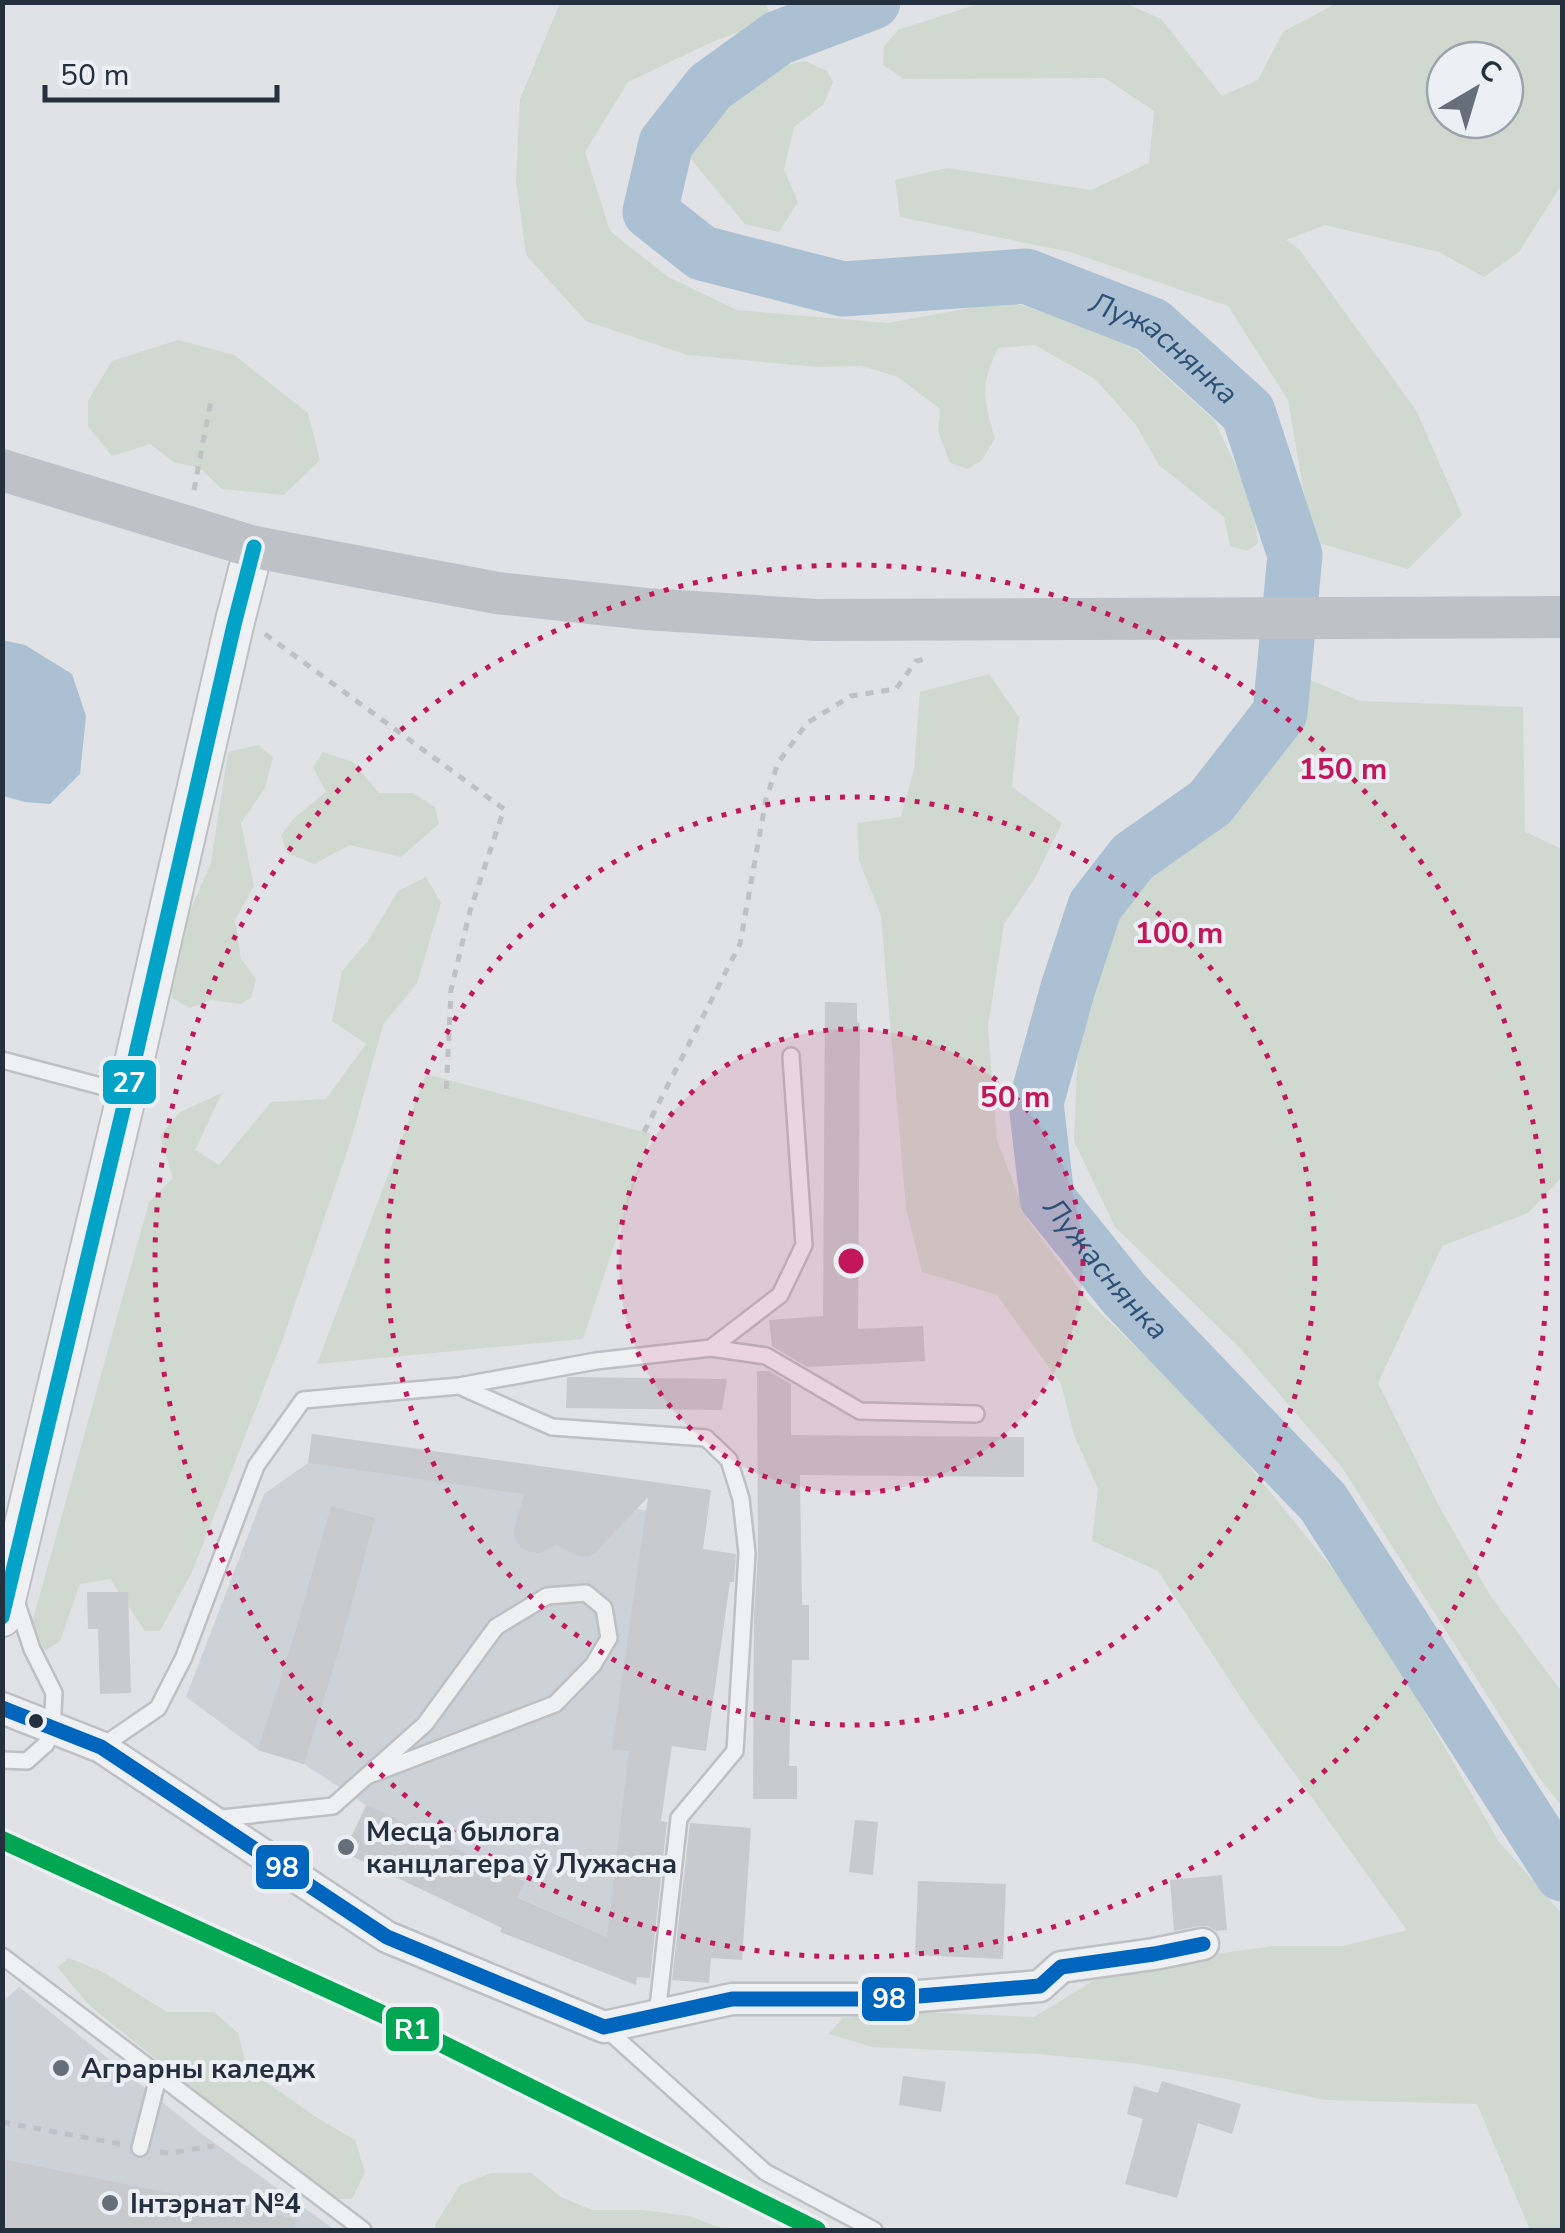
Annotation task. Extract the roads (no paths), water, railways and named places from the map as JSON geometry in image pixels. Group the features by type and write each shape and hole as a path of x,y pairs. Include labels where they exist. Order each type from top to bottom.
{"main road":[{"path":"2,470 254,547 498,593 646,609 817,620 1562,617"}],"street":[{"path":"6,1600 254,547"},
{"path":"2,1708 101,1747 387,1937 604,2027 732,2000 883,1999 1040,1986 1061,1966 1203,1944"}],"lane":[{"path":"711,1348 780,1295 804,1245 791,1056"},
{"path":"2,1060 127,1093"},
{"path":"101,1747 158,1708 184,1657 256,1466 303,1400 459,1386 596,1361 711,1348 766,1356 860,1411 976,1414"},
{"path":"459,1386 552,1426 706,1438 729,1460 740,1499 747,1553 735,1751 679,1818 657,2016"},
{"path":"210,1819 332,1806 425,1724 496,1626 547,1596 586,1594 604,1608 610,1638 593,1665 555,1704 367,1776"},
{"path":"2,1760 27,1760 46,1744 52,1730 54,1693 6,1600"},
{"path":"6,1964 159,2074 355,2228"},
{"path":"604,2027 765,2172 874,2230"},
{"path":"140,2148 159,2074"}],"water":[{"path":"2,640 25,645 72,674 86,716 80,774 50,804 3,796"}],"waterway":[{"name":"Лужаснянка","path":"873,2 778,38 710,87 666,143 650,212 702,253 843,289 1026,276 1152,325 1248,412 1295,555 1280,713 1210,803 1133,857 1095,906 1036,1103 1047,1198 1125,1295 1323,1502 1562,1874"}],"place":[{"name":"Месца былога канцлагера ў Лужасна","path":"346,1847"},
{"name":"Аграрны каледж","path":"61,2068"},
{"name":"Інтэрнат №4","path":"110,2203"}]}
